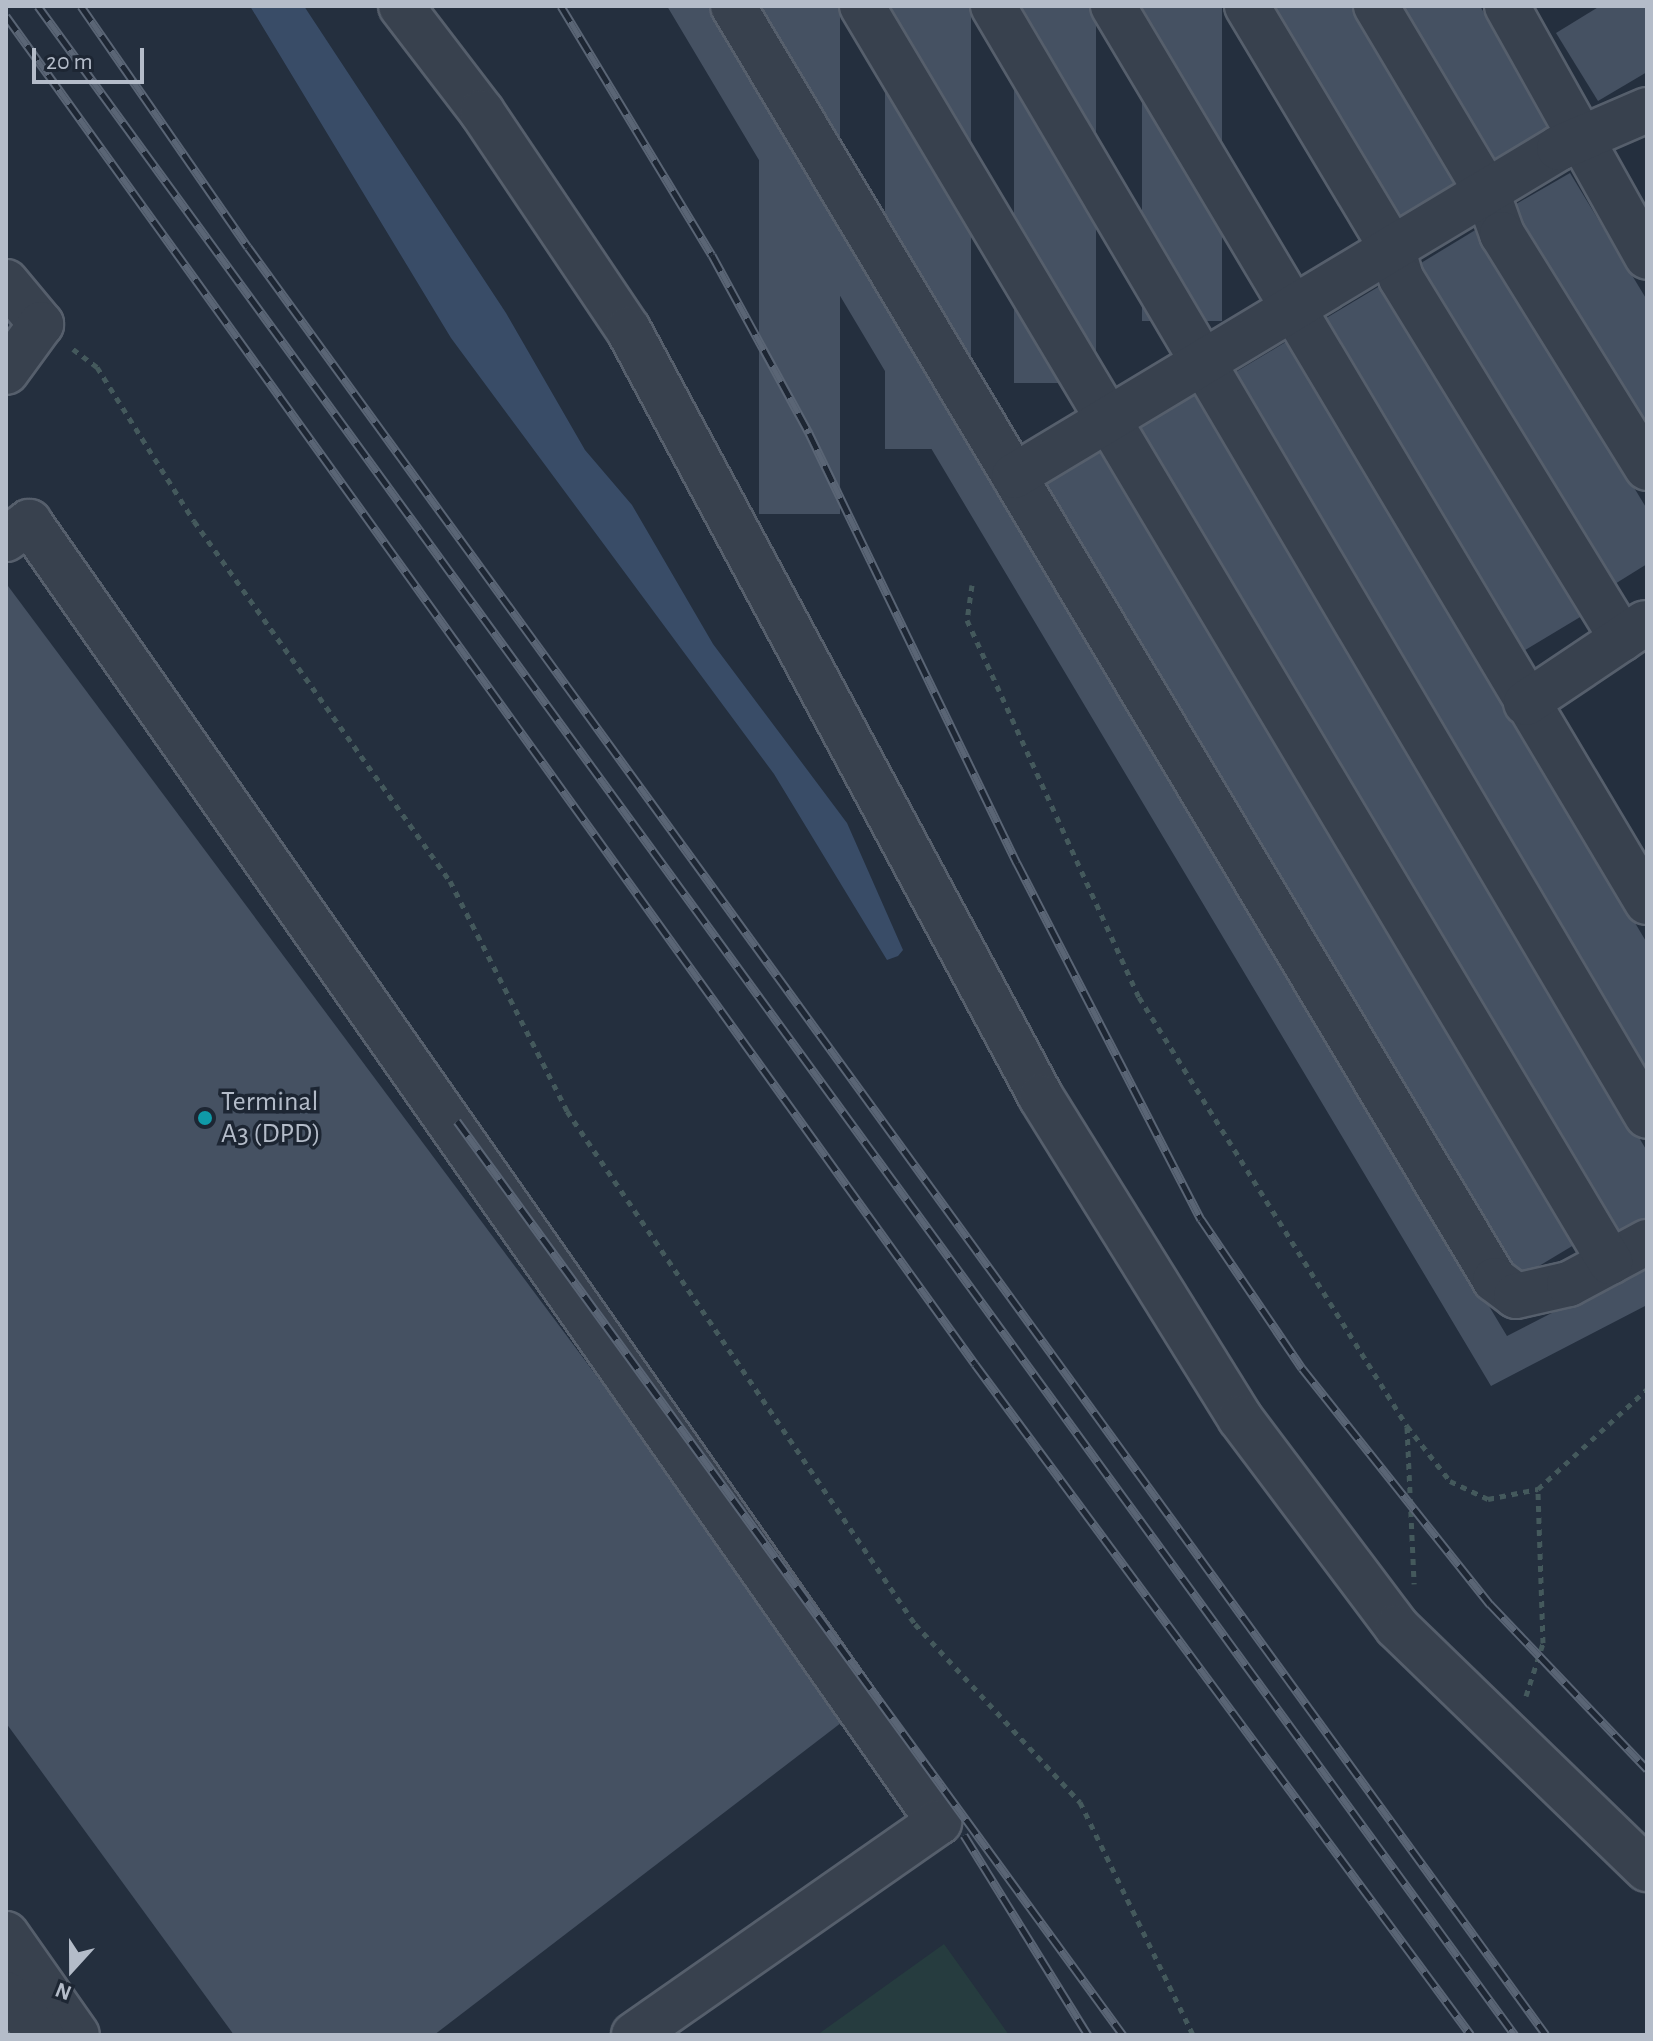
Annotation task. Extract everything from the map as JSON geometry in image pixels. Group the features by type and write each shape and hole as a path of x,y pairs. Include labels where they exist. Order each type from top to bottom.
{"street":[{"path":"401,6 482,112 628,329 1041,1097 1149,1282 1248,1430 1397,1627 1508,1739 1647,1869"},
{"path":"733,6 1495,1280 1516,1296 1569,1284 1628,1252 1108,420 862,6"},
{"path":"993,6 1201,365 1647,1116"},
{"path":"1113,6 1647,902"},
{"path":"1247,6 1393,250 1401,278 1634,630 1526,703"},
{"path":"1376,6 1487,192 1502,234 1647,468"},
{"path":"1516,9 1567,105 1578,140 1647,256"},
{"path":"1014,476 1487,192 1578,140 1647,110"},
{"path":"6,282 41,324 6,372"},
{"path":"6,539 29,522 939,1822 634,2035"},
{"path":"6,1934 77,2035"},
{"path":"6,1994 41,2035"}],"path":[{"path":"41,324 97,367 210,545 398,804 450,881 567,1111 915,1624 1080,1802 1193,2035"},
{"path":"972,585 967,620 1139,997 1407,1426 1450,1481 1488,1499 1538,1489 1647,1389"},
{"path":"1397,1627 1417,1577 1406,1499 1407,1426"},
{"path":"1508,1739 1541,1661 1538,1489"}],"green space":[{"path":"944,1944 1009,2035 817,2035"}],"water":[{"path":"250,6 304,6 506,313 585,450 632,505 713,644 847,823 903,950 898,956 887,960 774,774 451,338"}],"building":[{"path":"667,6 708,6 1507,1336 1647,1264 1647,1305 1491,1386"},
{"path":"759,6 840,6 840,514 759,514"},
{"path":"885,6 971,6 971,449 885,449"},
{"path":"1014,6 1096,6 1096,383 1014,383"},
{"path":"1142,6 1222,6 1222,321 1142,321"},
{"path":"1269,6 1354,6 1459,184 1397,223"},
{"path":"1400,6 1480,6 1553,129 1493,163"},
{"path":"1600,6 1647,6 1647,72 1598,101 1556,33"},
{"path":"1570,173 1647,300 1647,434 1511,207"},
{"path":"1477,229 1647,509 1647,564 1610,587 1416,266"},
{"path":"1383,284 1582,616 1520,653 1320,322"},
{"path":"1289,340 1647,943 1647,1081 1229,376"},
{"path":"1195,392 1647,1151 1647,1222 1618,1239 1135,428"},
{"path":"1103,450 1579,1242 1518,1279 1042,487"},
{"name":"Terminal A3 (DPD)","path":"8,586 850,1716 434,2035 234,2035 6,1723"}],"railway":[{"path":"38,6 1515,2035"},
{"path":"81,6 248,247 1546,2035"},
{"path":"561,6 712,255 809,433 1017,863 1201,1219 1302,1368 1490,1604 1647,1769"},
{"path":"6,16 975,1364 1471,2035"},
{"path":"457,1121 1123,2035"},
{"path":"964,1835 1088,2035"}],"place":[{"name":"Terminal A3 (DPD)","path":"205,1118"}]}
